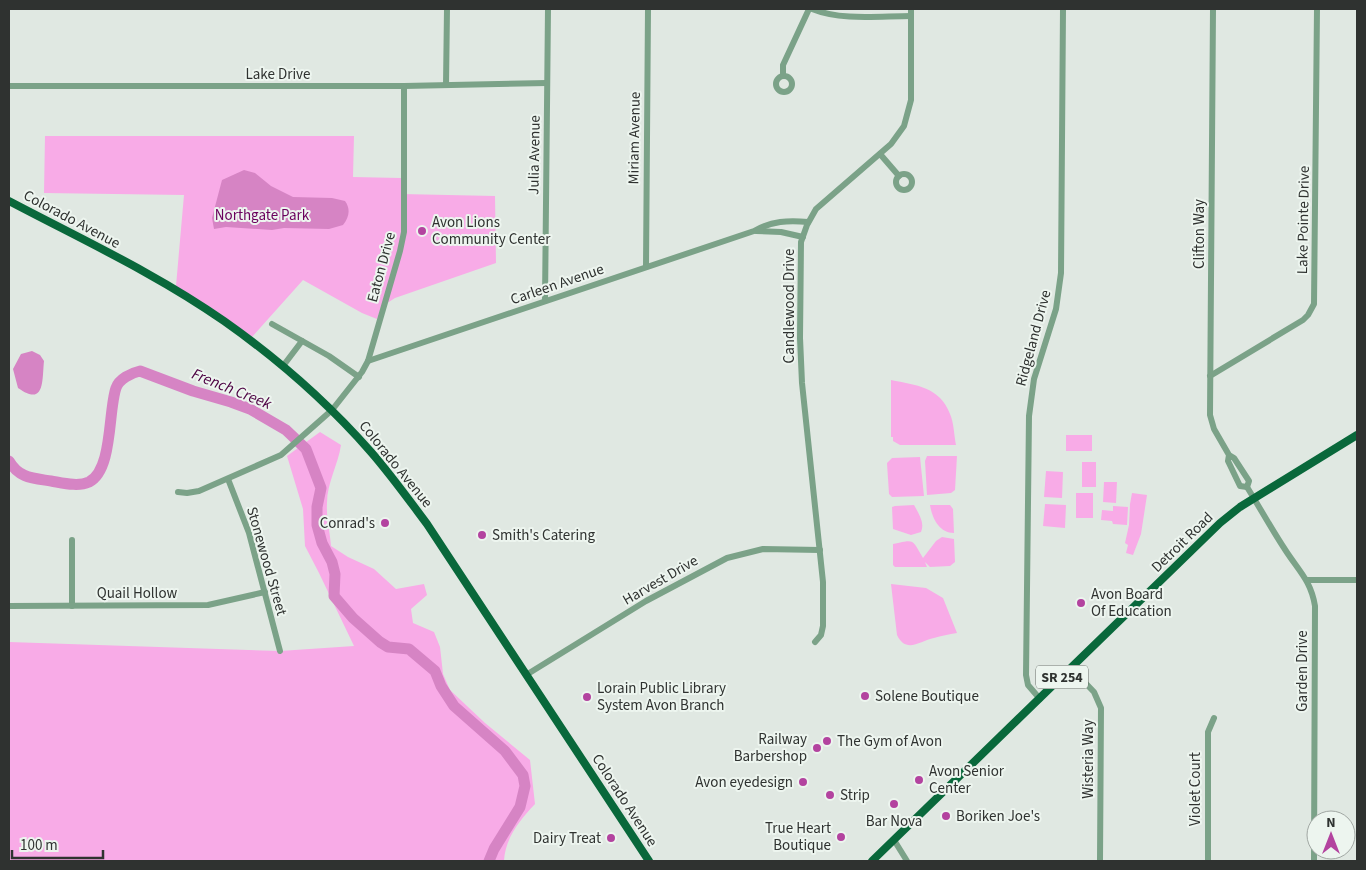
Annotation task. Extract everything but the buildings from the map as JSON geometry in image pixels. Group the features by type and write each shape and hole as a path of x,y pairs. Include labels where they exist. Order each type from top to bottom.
{"main road":[{"name":"Colorado Avenue","path":"9,201 170,287 224,321 283,366 332,410 372,453 416,509 649,861"},
{"name":"Detroit Road","path":"872,861 1220,523 1254,498 1357,435"}],"street":[{"path":"446,86 447,9"},
{"name":"Julia Avenue","path":"546,301 548,9"},
{"name":"Miriam Avenue","path":"646,267 648,9"},
{"path":"783,76 784,65 811,9 843,16 911,12"},
{"name":"Ridgeland Drive","path":"1040,699 1028,685 1026,676 1029,416 1034,379 1056,309 1061,273 1063,9"},
{"name":"Clifton Way","path":"1213,9 1210,376 1212,422 1229,456 1228,461 1240,486 1247,487 1254,498"},
{"name":"Lake Pointe Drive","path":"1210,376 1303,320 1314,304 1317,9"},
{"name":"Candlewood Drive","path":"815,642 821,635 823,582 801,377 802,236 808,222 821,204 880,154 901,131 911,100 911,12"},
{"name":"Lake Drive","path":"9,86 446,86 548,83"},
{"name":"Eaton Drive","path":"178,492 195,492 228,479 274,459 292,447 332,410 359,377 368,361 404,232 404,86"},
{"path":"880,154 899,176"},
{"name":"Carleen Avenue","path":"368,361 754,231 767,224 790,220 808,222"},
{"name":"Carleen Avenue","path":"754,231 781,232 802,236"},
{"path":"272,324 338,362 359,377"},
{"path":"283,366 302,341"},
{"name":"Stonewood Street","path":"228,479 248,529 280,651"},
{"name":"Garden Drive","path":"1254,498 1287,552 1307,580 1315,606 1314,861"},
{"path":"72,540 72,606"},
{"name":"Harvest Drive","path":"526,675 646,601 728,558 769,548 820,550"},
{"path":"1307,580 1357,580"},
{"name":"Quail Hollow","path":"9,606 212,605 264,592"},
{"name":"Wisteria Way","path":"1071,668 1094,692 1101,708 1100,861"},
{"name":"Violet Court","path":"1208,861 1208,732 1214,718"},
{"path":"894,840 907,861"}],"green space":[{"name":"Northgate Park","path":"45,136 354,136 353,177 401,178 401,194 495,196 496,263 395,298 381,307 377,319 362,313 303,280 252,337 176,286 184,195 44,193"},
{"path":"891,380 918,386 934,393 940,398 946,405 951,418 956,445 900,445 893,441 893,437 891,437"},
{"path":"320,432 341,445 327,496 331,546 348,557 374,569 396,589 424,584 427,595 411,609 413,623 434,632 440,647 443,674 450,690 485,723 530,760 535,804 510,837 504,861 9,861 9,642 280,651 354,646 305,546 303,509 287,456"},
{"path":"1066,435 1092,435 1092,451 1066,451"},
{"path":"927,456 957,456 955,490 951,493 927,495 925,461"},
{"path":"920,457 924,496 892,497 889,494 887,463 892,458"},
{"path":"1082,462 1096,462 1096,487 1082,487"},
{"path":"1046,471 1063,472 1062,498 1044,497"},
{"path":"1104,482 1117,482 1116,503 1103,502"},
{"path":"1076,493 1093,493 1093,518 1076,518"},
{"path":"1132,493 1147,495 1141,534 1133,555 1126,553 1128,545 1125,543"},
{"path":"1045,504 1066,505 1065,528 1043,526"},
{"path":"914,505 922,522 921,532 911,535 893,529 892,507"},
{"path":"930,505 950,505 953,509 954,533 940,528 932,515"},
{"path":"1113,506 1128,507 1127,525 1113,524 1112,521 1101,520 1102,510 1113,511"},
{"path":"942,537 954,539 955,562 950,566 930,567 925,562 927,567 895,567 893,565 893,544 905,541 912,542 923,558 936,541"},
{"path":"891,584 926,588 943,598 957,633 937,637 914,645 905,644 897,635"}],"shaded area":[{"path":"244,170 255,173 271,186 293,197 332,198 345,201 349,210 347,219 343,225 329,229 284,228 272,230 226,227 214,229 212,218 222,180"},
{"path":"32,351 40,355 44,361 42,383 38,393 33,395 18,388 13,369 21,354"}],"waterway":[{"name":"French Creek","path":"9,461 17,471 32,478 70,484 89,482 97,475 106,453 116,388 126,377 140,371 193,391 250,409 286,430 306,449 321,488 317,507 317,525 322,543 332,562 335,574 334,596 353,618 380,642 388,647 409,649 435,671 441,686 454,706 505,751 523,775 525,786 520,807 494,849 489,861"}],"place":[{"name":"Avon Lions Community Center","path":"422,231"},
{"name":"Conrad's","path":"385,523"},
{"name":"Smith's Catering","path":"482,535"},
{"name":"Avon Board Of Education","path":"1081,603"},
{"name":"Solene Boutique","path":"865,696"},
{"name":"Lorain Public Library System Avon Branch","path":"587,697"},
{"name":"The Gym of Avon","path":"827,741"},
{"name":"Railway Barbershop","path":"817,748"},
{"name":"Avon Senior Center","path":"919,780"},
{"name":"Avon eyedesign","path":"803,782"},
{"name":"Strip","path":"830,795"},
{"name":"Bar Nova","path":"894,804"},
{"name":"Boriken Joe's","path":"946,816"},
{"name":"True Heart Boutique","path":"841,837"},
{"name":"Dairy Treat","path":"611,838"}]}
